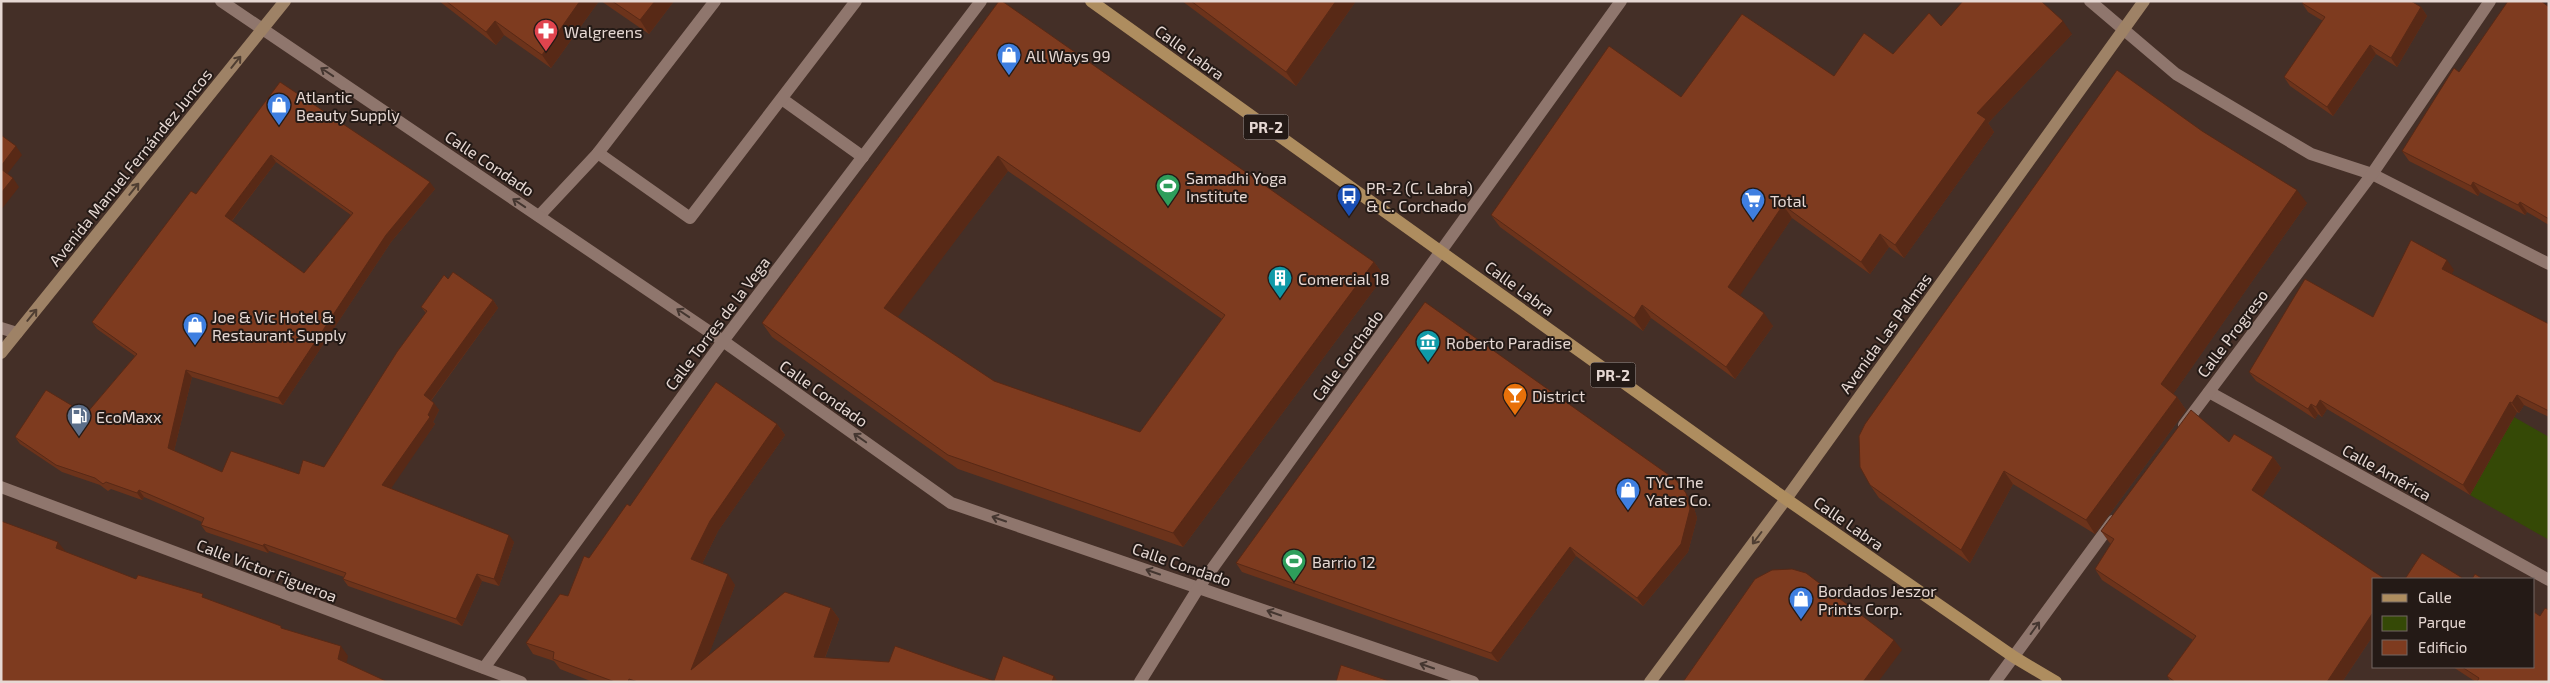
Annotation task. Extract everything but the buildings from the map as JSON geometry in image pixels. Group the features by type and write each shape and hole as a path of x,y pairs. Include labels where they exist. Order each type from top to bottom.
{"main road":[{"name":"Calle Labra","path":"1091,1 1786,499 2014,657 2056,682"}],"street":[{"name":"Calle Condado","path":"221,1 723,341 951,503 1474,682"},
{"name":"Avenida Manuel Fernández Juncos","path":"1,353 285,1"},
{"path":"539,216 598,153 715,1"},
{"path":"598,153 690,218 856,1"},
{"name":"Calle Torres de la Vega","path":"484,668 723,341 981,1"},
{"name":"Calle Corchado","path":"1140,682 1199,587 1621,1"},
{"path":"2090,1 2123,31 2176,74 2311,154 2372,174 2549,264"},
{"name":"Avenida Las Palmas","path":"1650,682 1786,499 2144,1"},
{"name":"Calle Progreso","path":"2179,432 2372,174 2490,1"},
{"path":"782,99 863,157"},
{"path":"1,328 17,333"},
{"name":"Calle América","path":"2209,392 2549,580"},
{"name":"Calle Víctor Figueroa","path":"1,487 522,682"},
{"path":"1995,682 2120,512"}],"green space":[{"path":"2514,417 2549,437 2549,540 2470,495"}],"place":[{"name":"Walgreens","path":"546,52"},
{"name":"All Ways 99","path":"1009,76"},
{"name":"Atlantic Beauty Supply","path":"279,126"},
{"name":"Samadhi Yoga Institute","path":"1168,207"},
{"name":"PR-2 (C. Labra) & C. Corchado","path":"1349,217"},
{"name":"Total","path":"1753,221"},
{"name":"Comercial 18","path":"1280,299"},
{"name":"Joe & Vic Hotel & Restaurant Supply","path":"195,346"},
{"name":"Roberto Paradise","path":"1428,363"},
{"name":"District","path":"1515,416"},
{"name":"EcoMaxx","path":"79,437"},
{"name":"TYC The Yates Co.","path":"1628,511"},
{"name":"Barrio 12","path":"1294,582"},
{"name":"Bordados Jeszor Prints Corp.","path":"1801,620"}]}
